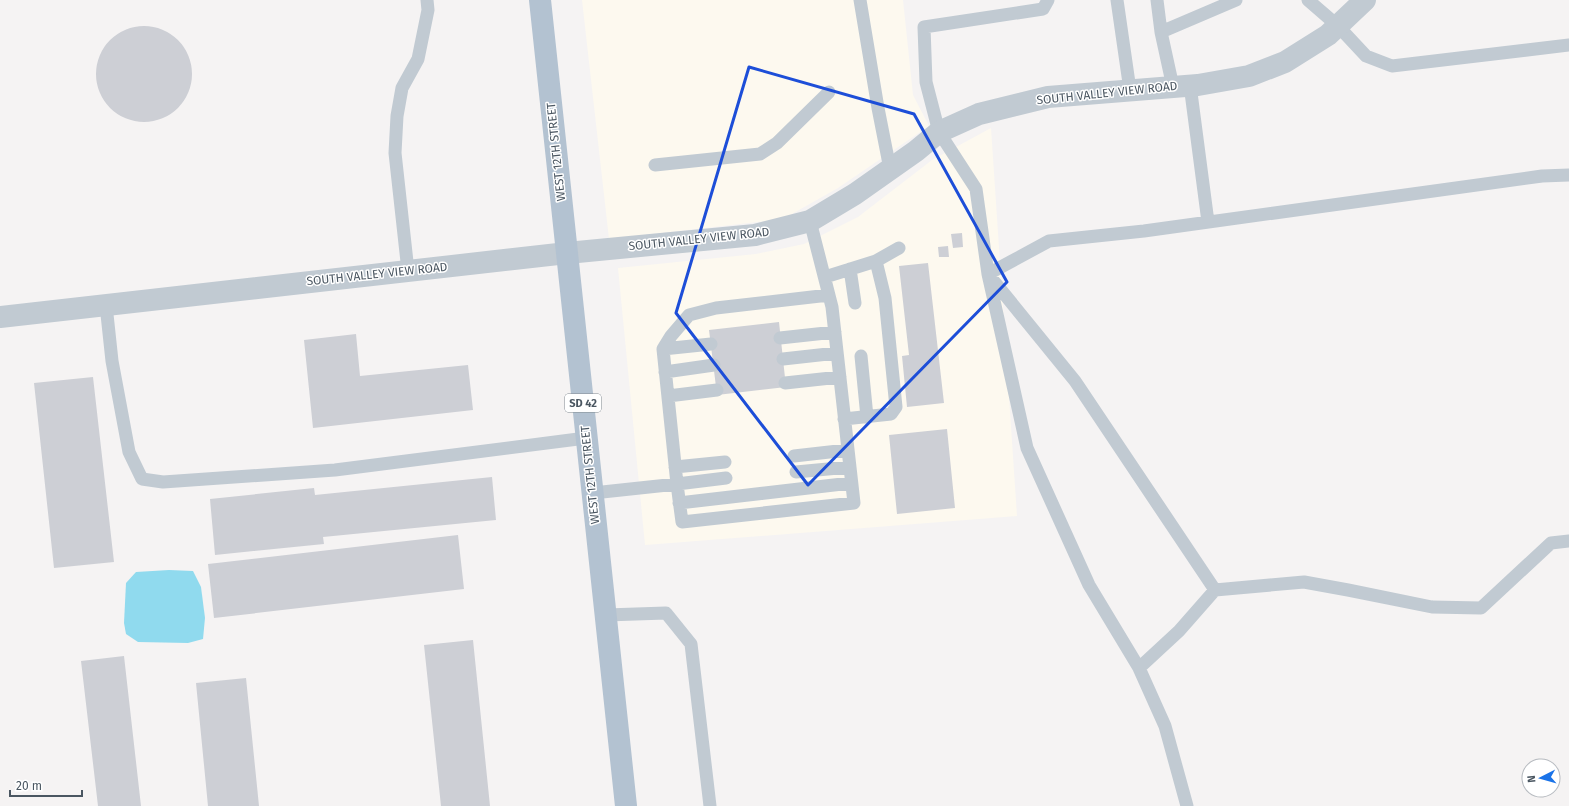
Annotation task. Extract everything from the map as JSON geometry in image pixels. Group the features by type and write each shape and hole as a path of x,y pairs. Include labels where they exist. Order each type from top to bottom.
{"main road":[{"name":"WEST 12TH STREET","path":"540,0 626,806"}],"street":[{"name":"SOUTH VALLEY VIEW ROAD","path":"0,317 567,253 755,235 810,221 855,194 916,152 939,132 980,114 1048,97 1181,86 1249,76 1285,62 1328,35 1365,0"}],"lane":[{"path":"408,271 395,153 397,116 402,88 418,59 428,10 427,0"},
{"path":"860,0 876,101 890,169"},
{"path":"1048,0 1043,9 924,27 926,82 939,132 976,189 988,274 1028,448 1089,585 1139,668 1164,726 1187,806"},
{"path":"1117,0 1130,90"},
{"path":"1157,0 1161,32 1181,86 1208,222"},
{"path":"1161,32 1236,0"},
{"path":"1308,0 1338,26 1366,56 1392,66 1569,45"},
{"path":"655,164 760,154 777,143 829,92"},
{"path":"988,274 1049,241 1144,231 1542,176 1569,175"},
{"path":"810,221 829,295 835,332 854,504 682,522 663,350 671,336 689,315 716,308 829,295"},
{"path":"825,278 876,261 899,248"},
{"path":"844,419 891,414 896,407 885,298 876,261"},
{"path":"850,269 855,303"},
{"path":"988,274 1075,381 1215,590"},
{"path":"106,305 112,361 129,452 142,478 163,482 335,470 586,438"},
{"path":"780,338 835,332"},
{"path":"663,350 711,344"},
{"path":"783,358 837,353"},
{"path":"861,356 867,417"},
{"path":"665,372 714,366"},
{"path":"785,382 840,377"},
{"path":"668,396 717,390"},
{"path":"794,456 848,450"},
{"path":"675,467 725,462"},
{"path":"796,472 849,466"},
{"path":"593,493 726,478"},
{"path":"679,503 851,483"},
{"path":"1139,668 1179,631 1215,590 1304,582 1432,607 1481,608 1551,543 1569,541"},
{"path":"606,615 666,613 691,644 710,806"}],"highlighted area":[{"path":"749,67 914,114 1007,282 808,485 676,313"}],"shaded area":[{"path":"582,0 903,0 913,95 929,126 838,188 783,219 609,239"},
{"path":"991,128 1017,516 645,545 618,268 756,254 804,244 858,217 932,160"}],"water":[{"path":"169,570 193,571 201,587 205,618 203,639 188,643 138,642 126,634 124,623 126,583 136,572"}],"building":[{"path":"144,26 162,30 171,34 178,40 184,47 188,56 192,74 188,92 184,101 178,108 171,114 162,118 144,122 126,118 117,114 110,108 104,101 100,92 96,74 100,56 104,47 110,40 117,34 126,30"},
{"path":"962,233 963,247 953,248 951,234"},
{"path":"948,246 949,257 939,257 938,247"},
{"path":"928,263 944,403 907,407 902,356 909,355 899,266"},
{"path":"779,322 786,387 717,395 709,330"},
{"path":"356,334 360,376 468,365 473,410 313,428 304,340"},
{"path":"93,377 114,562 54,568 34,383"},
{"path":"947,429 955,508 897,514 889,435"},
{"path":"492,477 496,520 323,537 324,544 215,555 210,499 314,488 315,495"},
{"path":"458,535 464,589 214,618 208,564"},
{"path":"473,640 490,806 441,806 424,645"},
{"path":"124,656 141,806 98,806 81,661"},
{"path":"246,678 259,806 208,806 196,683"}]}
